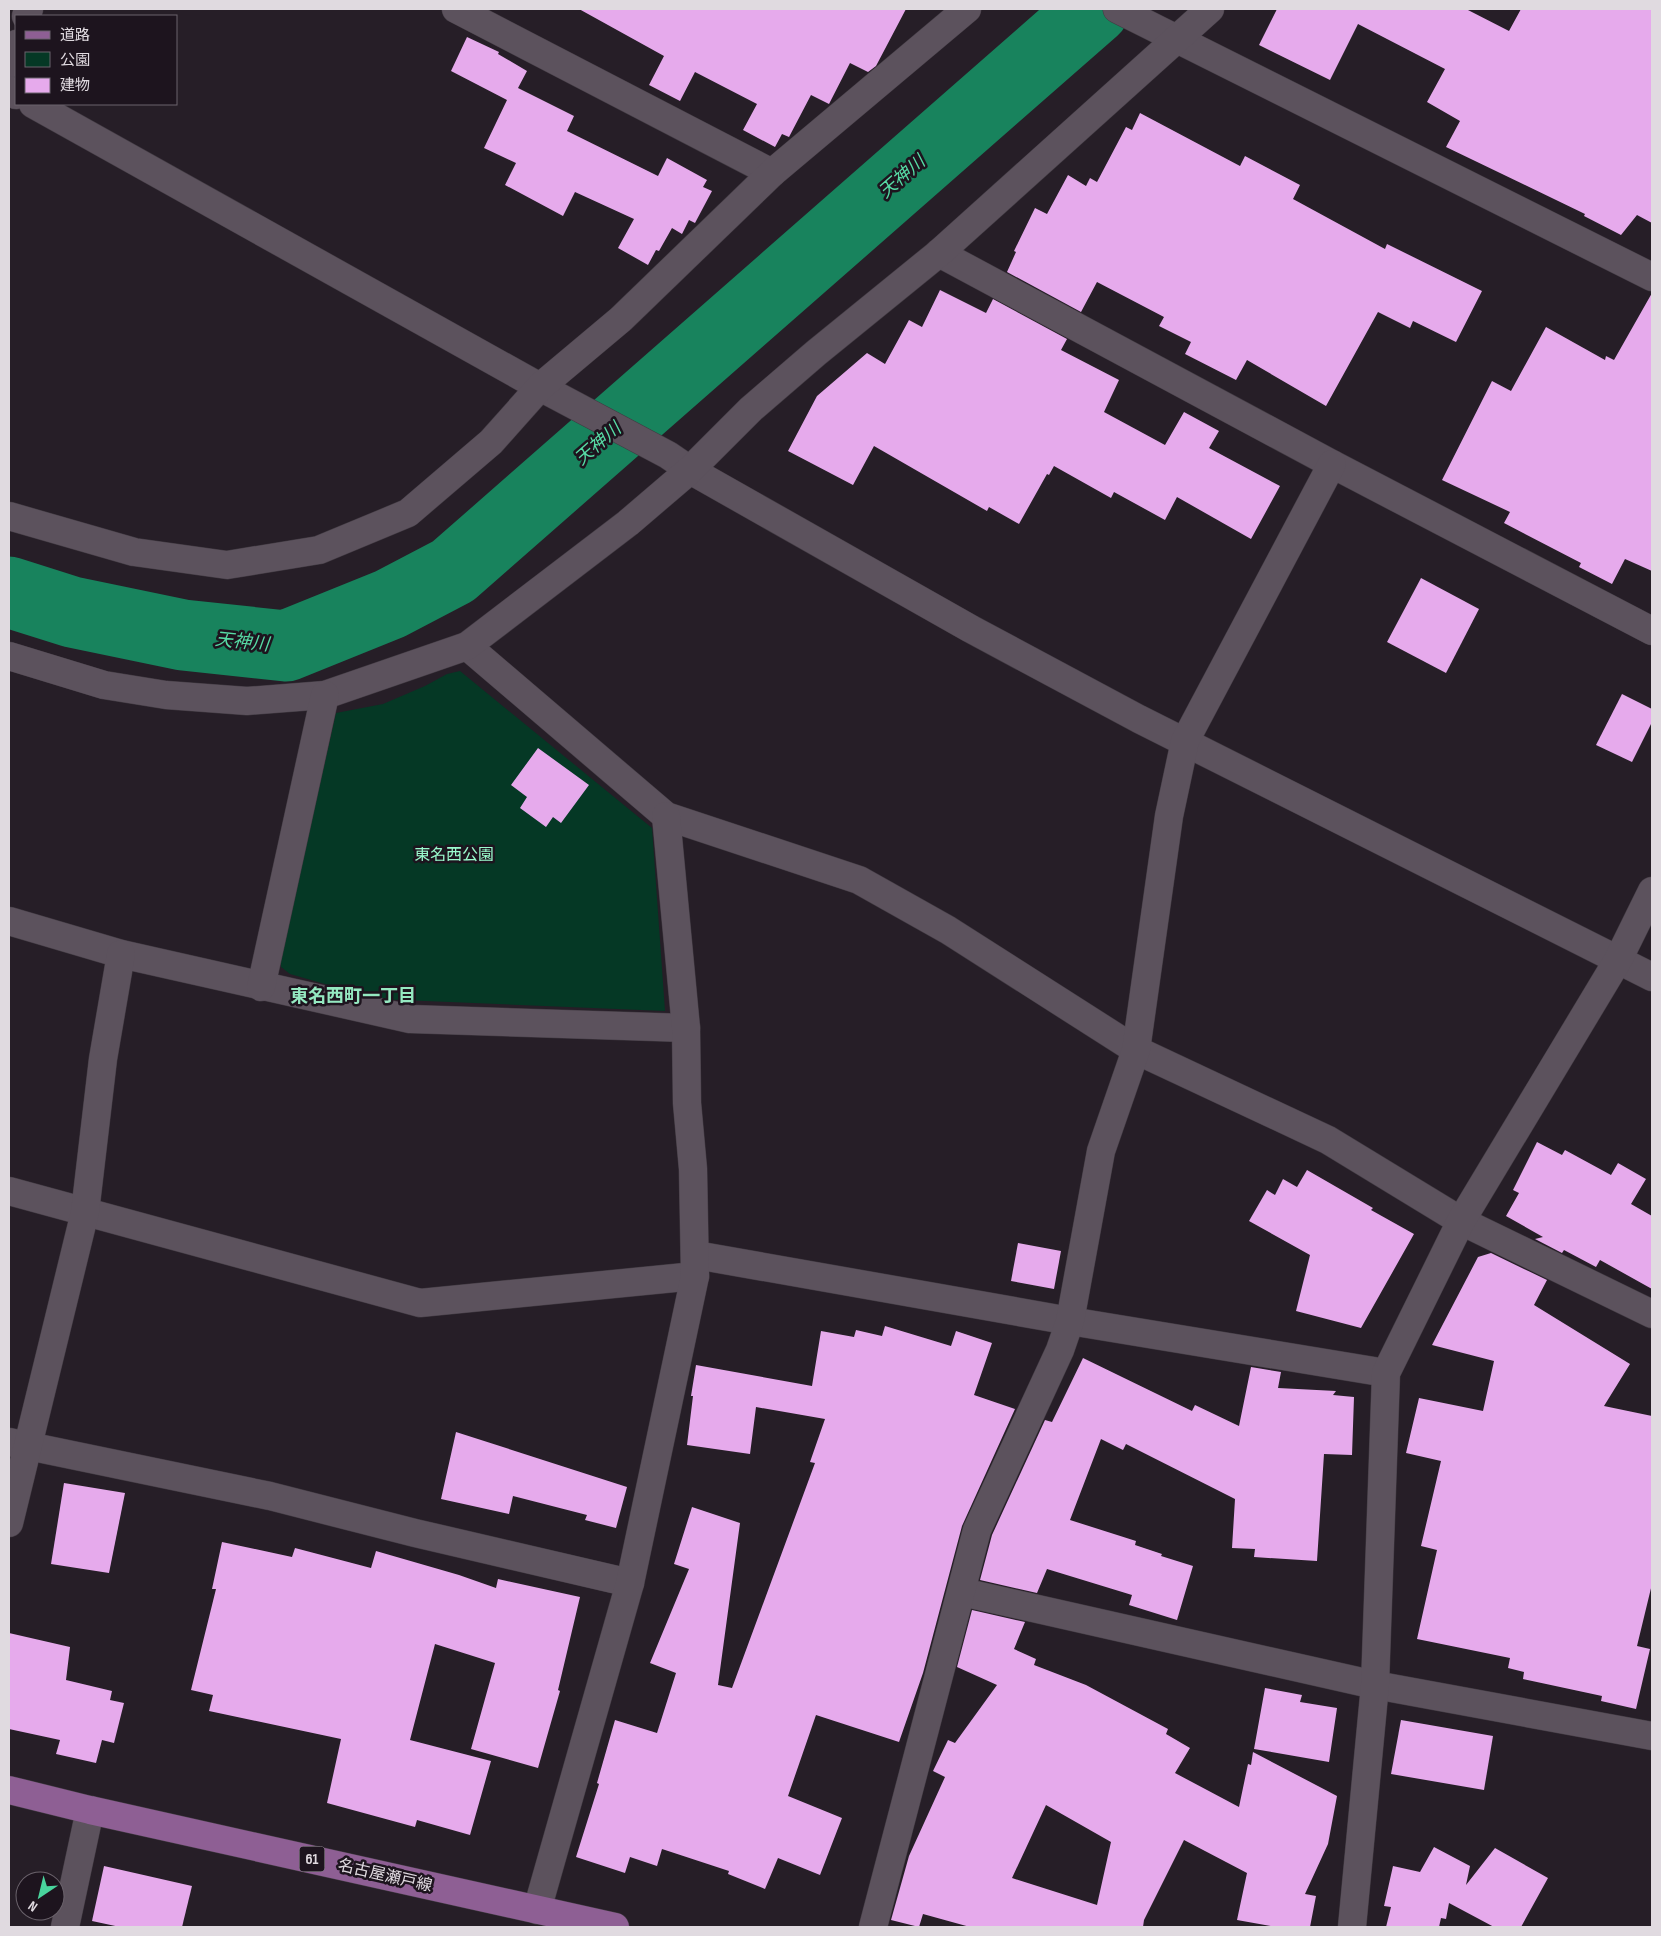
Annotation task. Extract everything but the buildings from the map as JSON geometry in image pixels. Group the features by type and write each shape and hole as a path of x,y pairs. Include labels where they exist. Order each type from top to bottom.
{"main road":[{"name":"名古屋瀬戸線","path":"9,1790 90,1810 616,1927"}],"street":[{"path":"456,9 772,173"},
{"path":"9,516 134,552 228,565 319,550 408,513 491,442 540,387 621,319 772,173 967,9"},
{"path":"1117,9 1652,277"},
{"path":"9,656 104,686 166,695 247,701 325,695 467,646 628,523 679,462 751,409 808,359 939,253 1169,35 1210,9"},
{"path":"9,64 15,47"},
{"path":"35,105 540,387 679,462 972,630 1139,719 1652,977"},
{"path":"939,253 1332,464 1652,631"},
{"path":"873,1927 978,1530 1060,1350 1070,1321 1101,1151 1136,1050 1170,816 1185,741 1332,464"},
{"path":"467,646 666,816 859,880 948,930 1136,1050 1328,1140 1462,1220 1652,1314"},
{"path":"261,987 325,695"},
{"path":"537,1910 630,1583 696,1266 693,1169 687,1104 686,1028 666,816"},
{"path":"1352,1927 1375,1685 1386,1373 1462,1220 1618,960 1652,891"},
{"path":"9,921 121,954 410,1019 686,1028"},
{"path":"9,1523 18,1444 85,1212 103,1059 121,954"},
{"path":"9,1191 420,1304 696,1266 1070,1321 1386,1373"},
{"path":"18,1444 270,1496 415,1533 630,1583"},
{"path":"962,1592 1375,1685 1652,1736"},
{"path":"65,1927 90,1810"}],"green space":[{"name":"東名西公園","path":"460,671 652,828 665,1011 377,999 290,974 281,967 281,956 336,713 383,704 425,686 447,674"}],"waterway":[{"name":"天神川","path":"9,592 72,612 183,635 286,646 390,604 453,571 1094,9"}],"district":[{"name":"東名西町一丁目","path":"353,996"}]}
